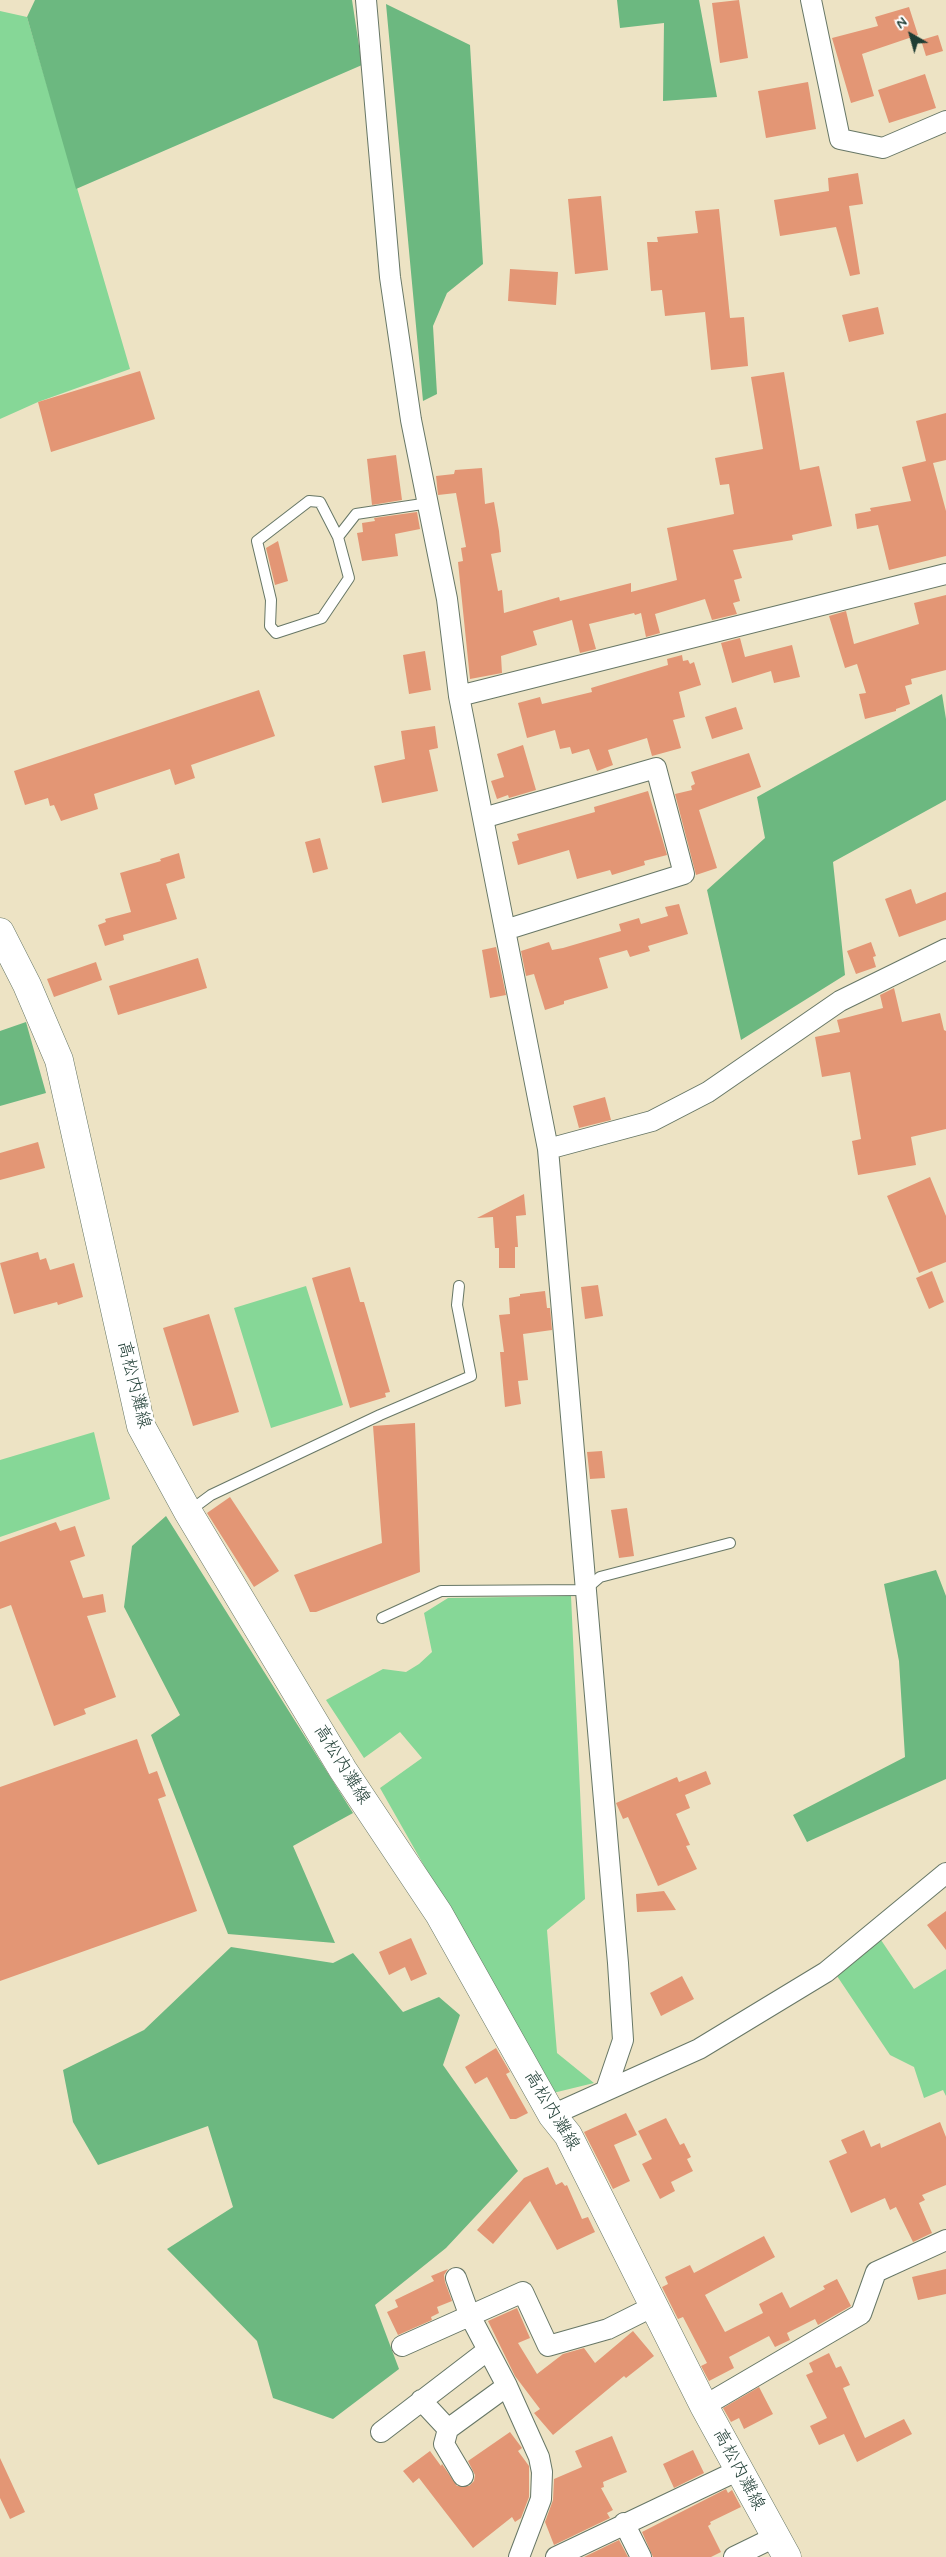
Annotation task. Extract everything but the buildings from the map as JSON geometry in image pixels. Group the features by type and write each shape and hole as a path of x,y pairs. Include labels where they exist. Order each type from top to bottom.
{"main road":[{"name":"高松内灘線","path":"0,932 27,985 59,1060 141,1426 188,1512 343,1770 439,1914 552,2115 568,2135 704,2406 781,2547"}],"street":[{"path":"366,0 390,277 411,420 447,599 459,696 548,1149 623,2040 606,2090"},
{"path":"811,0 840,139 883,148 946,121"},
{"path":"459,696 946,574"},
{"path":"483,818 656,768 684,874 505,930"},
{"path":"548,1149 652,1121 708,1092 840,1001 946,949"},
{"path":"552,2115 699,2049 826,1972 946,1873"},
{"path":"704,2406 861,2314 876,2272 946,2240"},
{"path":"456,2278 469,2314 507,2386 539,2457 542,2472 541,2499 519,2557"},
{"path":"402,2346 469,2314 523,2292 548,2346 608,2329 654,2306"},
{"path":"381,2432 488,2350"},
{"path":"463,2476 444,2444 448,2429 507,2386"},
{"path":"421,2400 448,2429"},
{"path":"556,2557 624,2523 739,2470"},
{"path":"624,2523 641,2557"},
{"path":"734,2557 781,2547"}],"lane":[{"path":"309,501 320,502 338,537 349,578 322,618 276,633 270,626 271,600 256,540 309,501"},
{"path":"338,537 356,514 429,504"},
{"path":"188,1512 211,1495 380,1415 471,1376 457,1305 459,1286"},
{"path":"382,1618 441,1591 585,1590 600,1577 730,1543"}],"green space":[{"path":"35,0 352,0 362,65 76,189 27,17"},
{"path":"617,0 699,0 717,97 663,101 664,23 620,28"},
{"path":"386,4 470,45 483,264 447,293 433,326 437,394 423,401"},
{"path":"0,11 27,17 130,369 38,402 0,419"},
{"path":"942,694 946,719 946,800 833,862 845,975 741,1040 707,890 765,838 757,797"},
{"path":"26,1022 46,1093 0,1106 0,1031"},
{"path":"306,1286 343,1405 271,1428 234,1308"},
{"path":"94,1432 110,1499 0,1537 0,1460"},
{"path":"166,1516 353,1813 293,1846 335,1943 228,1934 151,1735 180,1715 124,1607 132,1546"},
{"path":"936,1570 946,1596 946,1779 807,1842 793,1815 905,1757 899,1661 884,1584"},
{"path":"571,1596 585,1899 547,1930 557,2053 594,2083 553,2093 380,1788 422,1758 400,1732 364,1758 326,1700 383,1669 406,1672 419,1664 432,1652 424,1613 448,1598"},
{"path":"881,1940 914,1989 946,1969 946,2096 943,2090 924,2098 914,2067 890,2055 837,1976"},
{"path":"231,1947 333,1963 353,1953 403,2012 439,1997 460,2015 443,2065 518,2171 446,2248 375,2305 399,2369 333,2419 273,2398 257,2341 167,2249 233,2207 208,2126 98,2165 73,2122 63,2070 144,2030"}]}
